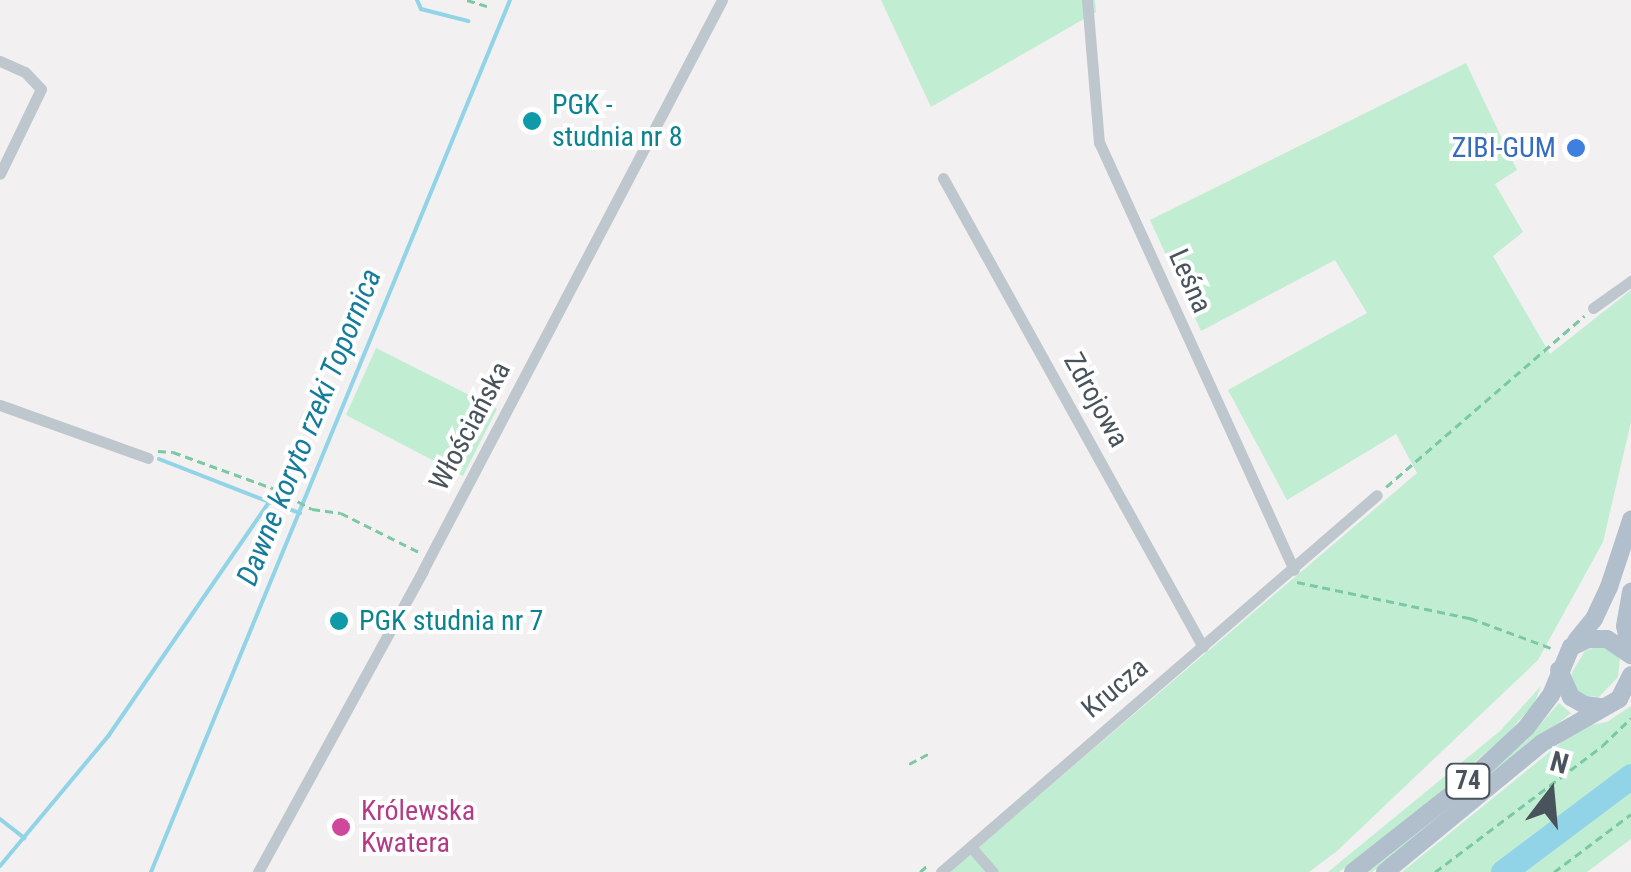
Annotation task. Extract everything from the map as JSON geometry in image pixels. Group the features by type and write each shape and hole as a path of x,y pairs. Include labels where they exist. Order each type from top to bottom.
{"main road":[{"name":"74","path":"1353,872 1512,742 1546,702 1571,647 1594,618 1631,520"},
{"path":"1630,654 1625,626 1631,592"},
{"path":"1571,647 1596,638 1615,642 1630,654"},
{"path":"1559,670 1571,697 1585,705 1608,706"},
{"name":"74","path":"1385,872 1542,743 1608,706 1624,692 1631,675"}],"street":[{"name":"Włościańska","path":"258,872 722,0"},
{"name":"Leśna","path":"1087,0 1099,142 1294,576"},
{"path":"0,61 25,72 41,89 0,174"},
{"name":"Zdrojowa","path":"943,178 1203,647"},
{"path":"1593,308 1631,281"},
{"path":"0,406 148,458"},
{"name":"Krucza","path":"941,872 1203,647 1294,576 1378,494"},
{"path":"971,847 994,872"}],"path":[{"path":"467,0 487,6"},
{"path":"1378,494 1593,308"},
{"path":"148,458 158,452 173,452 299,500 312,509 341,513 429,557"},
{"path":"1294,576 1470,618 1551,648"},
{"path":"1435,872 1602,746 1631,718"},
{"path":"908,764 930,754"},
{"path":"1554,872 1631,814"},
{"path":"920,872 929,864"}],"green space":[{"path":"881,0 1095,0 1096,12 931,107"},
{"path":"1466,63 1517,170 1495,184 1523,232 1493,256 1550,354 1631,290 1631,422 1603,542 1538,660 1337,851 1309,872 949,872 1417,473 1396,434 1287,500 1228,390 1367,313 1335,260 1201,331 1150,220"},
{"path":"376,348 497,409 463,476 346,415"},
{"path":"1601,645 1620,657 1618,677 1599,697 1579,695 1571,681 1572,672 1585,651"},
{"path":"1541,686 1534,704 1506,735 1423,807 1339,872 1328,872 1500,731"},
{"path":"1559,703 1571,713 1372,872 1366,872 1526,741"},
{"path":"1631,706 1631,839 1587,872 1402,872 1568,737 1586,726 1607,722"}],"waterway":[{"path":"417,0 421,9 468,21"},
{"name":"Dawne koryto rzeki Topornica","path":"151,872 510,0"},
{"path":"159,459 272,503"},
{"path":"0,866 109,735 269,502"},
{"path":"286,508 300,513"},
{"path":"1503,872 1631,776"},
{"path":"0,819 24,838"}],"place":[{"name":"PGK - studnia nr 8","path":"532,121"},
{"name":"ZIBI-GUM","path":"1576,148"},
{"name":"PGK studnia nr 7","path":"339,621"},
{"name":"Królewska Kwatera","path":"341,827"}]}
